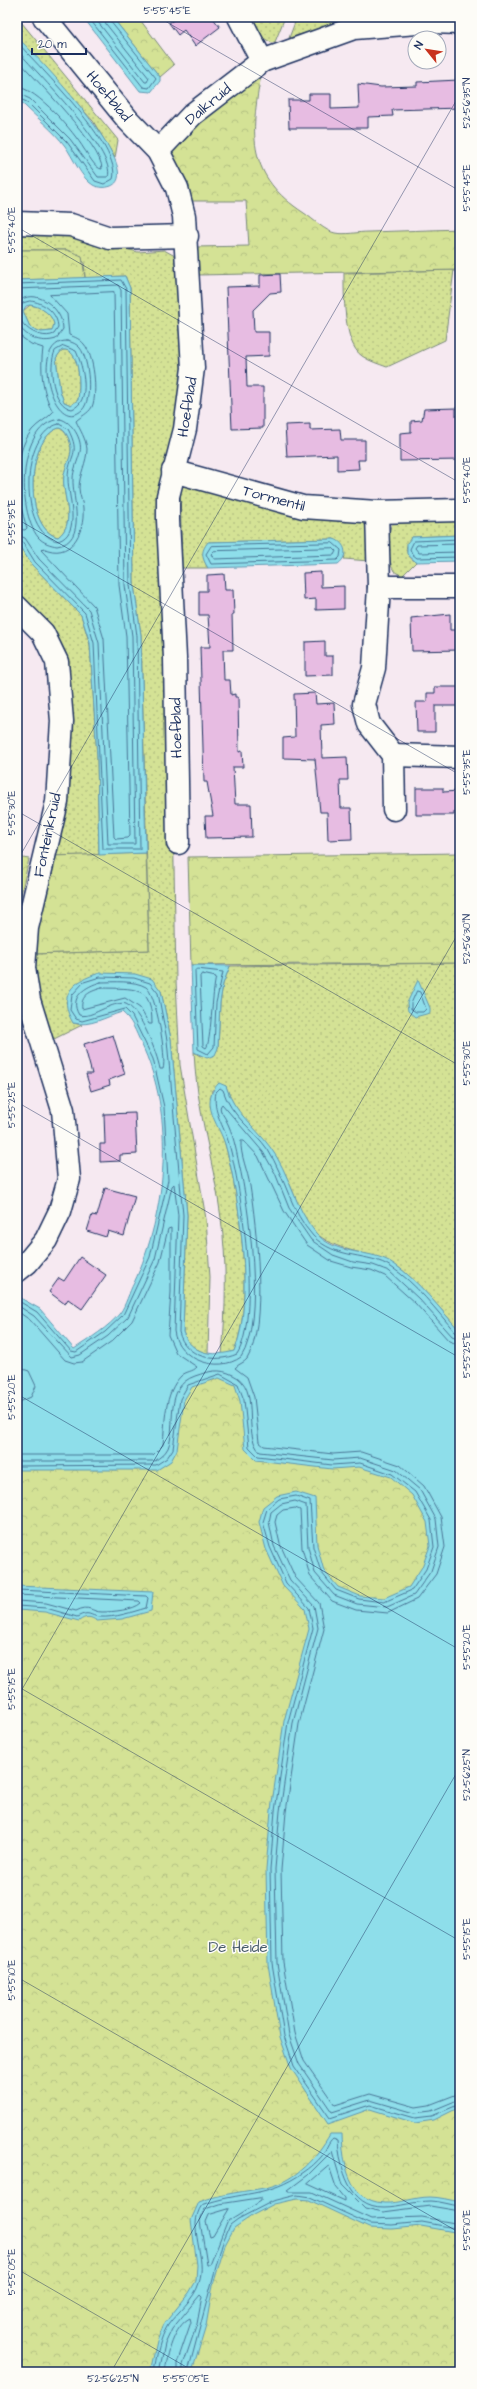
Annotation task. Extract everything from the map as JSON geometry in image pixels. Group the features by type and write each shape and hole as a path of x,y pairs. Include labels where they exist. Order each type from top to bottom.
{"street":[{"name":"Hoefblad","path":"44,17 128,120 158,151 178,194 187,236 192,368 185,429 168,496 175,658 178,842"},
{"path":"239,17 262,61"},
{"name":"Dalkruid","path":"158,151 193,114 262,61 353,23 460,23"},
{"path":"17,223 71,225 110,238 187,236"},
{"name":"Tormentil","path":"174,471 303,507 377,512 460,510"},
{"path":"377,512 379,587 374,668 364,704 369,724 393,755 394,809"},
{"path":"379,587 460,587"},
{"name":"Fonteinkruid","path":"17,607 43,633 57,662 62,721 57,802 27,928 24,968 29,1000 63,1110 69,1179 60,1211 46,1240 27,1263 17,1271"},
{"path":"393,755 460,758"}],"green space":[{"path":"17,17 118,140 115,158 93,121 17,37"},
{"path":"112,17 138,17 174,65 160,77"},
{"path":"250,17 285,17 275,42 272,43 260,36"},
{"path":"297,17 335,17 333,25 289,38"},
{"path":"261,75 255,117 257,153 262,169 285,199 323,227 331,232 339,234 460,229 460,270 197,275 196,247 249,246 246,201 190,201 180,168 171,152 176,139"},
{"path":"17,230 74,236 138,252 164,250 175,256 182,379 167,464 176,981 180,1065 206,1219 210,1277 208,1354 192,1346 187,1341 183,1332 187,1215 171,1039 161,991 73,1023 82,1025 48,1042 40,1017 33,954 149,950 141,635 134,585 130,288 125,276 85,278 84,262 67,250 17,250"},
{"path":"17,250 67,250 82,256 85,278 17,280"},
{"path":"454,270 445,340 387,367 365,358 356,350 351,340 346,317 344,273"},
{"path":"30,305 41,309 51,317 54,324 52,331 41,332 30,327 23,311"},
{"path":"62,350 68,351 73,355 78,369 78,400 71,405 64,402 60,391 56,358"},
{"path":"59,428 62,429 68,436 71,451 64,475 68,516 67,524 64,531 58,537 47,531 39,518 34,502 33,484 35,465 40,448 48,435"},
{"path":"180,485 301,512 362,521 368,529 369,561 344,559 345,556 334,539 209,542 203,555 204,561 208,568 182,568"},
{"path":"460,514 460,535 412,537 409,540 406,550 409,556 416,562 402,576 394,571 389,554 389,538 393,521"},
{"path":"18,544 32,565 81,615 90,645 97,757 99,855 52,856 66,704 27,602 17,595"},
{"path":"146,853 149,950 33,954 52,856"},
{"path":"460,853 460,963 191,965 188,857"},
{"path":"17,857 29,859 17,912"},
{"path":"460,963 460,1331 417,1284 399,1268 381,1259 337,1246 318,1235 312,1229 302,1213 282,1169 236,1109 226,1086 212,1090 211,1099 213,1112 223,1136 235,1191 240,1219 244,1278 240,1331 234,1351 222,1355 225,1286 223,1235 218,1197 198,1094 194,1052 200,1056 218,1048 220,1003 223,984 230,966"},
{"name":"De Heide","path":"178,1361 364,1396 460,1521 460,2372 17,2372 17,1428"}],"water":[{"path":"83,17 112,17 160,77 160,81 151,92 140,91"},
{"path":"17,37 63,86 102,136 114,158 118,176 111,186 100,187 89,182 61,140 24,105 17,101"},
{"path":"125,276 130,288 134,585 141,635 146,853 99,855 97,757 90,643 81,615 32,565 18,544 17,280","holes":["30,305 41,309 51,317 54,324 52,331 41,332 30,327 23,311 26,306","62,350 68,351 73,355 76,361 79,378 78,400 71,405 64,402 60,391 56,358","59,428 62,429 68,436 71,445 71,451 64,475 68,516 67,524 64,531 58,537 47,531 39,518 34,502 33,484 35,465 40,448 48,435"]},
{"path":"460,535 460,561 416,562 407,554 407,543 412,537"},
{"path":"334,539 341,543 345,550 344,557 338,564 208,568 204,561 203,555 204,549 208,542"},
{"path":"191,965 230,966 223,984 220,1003 218,1048 215,1055 207,1058 194,1052"},
{"name":"De Heide","path":"100,973 135,974 152,979 161,991 171,1039 187,1215 183,1332 191,1345 204,1352 218,1354 234,1351 240,1331 243,1306 243,1249 240,1219 225,1144 212,1114 210,1104 212,1092 219,1083 226,1086 234,1104 239,1111 264,1139 277,1157 302,1212 316,1233 324,1241 334,1246 385,1259 394,1264 421,1287 460,1331 460,2107 434,2120 415,2123 370,2109 328,2124 291,2068 280,2037 268,1964 266,1869 271,1810 284,1721 309,1629 305,1609 283,1586 266,1549 259,1522 263,1507 277,1496 296,1492 315,1498 317,1545 324,1571 338,1587 360,1596 384,1598 409,1587 422,1567 430,1546 427,1522 412,1495 391,1477 359,1467 332,1469 256,1460 245,1449 240,1401 235,1385 219,1378 192,1387 184,1400 177,1450 171,1461 157,1470 17,1470 17,1388 21,1386 17,1379 17,1296 40,1309 74,1349 110,1323 122,1310 145,1255 154,1226 160,1195 163,1163 163,1132 159,1101 152,1071 133,1026 122,1012 86,1024 73,1023 68,1013 67,997 70,990 82,980"},
{"path":"418,980 430,1008 430,1013 415,1017 408,1011 407,1003"},
{"path":"17,1586 153,1592 151,1611 122,1619 97,1621 88,1617 79,1621 45,1612 17,1610"},
{"path":"330,2134 342,2134 346,2168 355,2188 362,2195 372,2201 384,2203 430,2197 460,2202 460,2233 421,2226 392,2229 369,2228 309,2200 297,2199 274,2204 253,2215 234,2228 225,2245 213,2285 206,2326 192,2372 150,2372 157,2341 164,2324 189,2293 196,2281 197,2265 191,2220 199,2202 279,2184 297,2173 305,2166 319,2151"}],"building":[{"path":"174,17 212,17 220,27 195,46 184,30 178,35 169,23 175,19"},
{"path":"459,80 460,108 392,110 393,116 368,117 368,128 289,128 288,100 309,100 309,94 331,94 331,109 359,108 358,84 381,87 417,86 417,82"},
{"path":"280,274 281,292 270,293 253,310 254,332 269,332 269,356 246,357 247,387 263,387 263,428 232,429 226,287 260,286 260,275"},
{"path":"456,408 456,416 460,416 460,460 400,461 400,433 411,432 411,421 422,420 424,409"},
{"path":"310,424 310,430 340,429 341,440 365,440 365,460 358,460 359,469 337,470 337,455 287,457 285,425"},
{"path":"321,572 321,587 344,586 344,609 316,610 316,599 304,600 303,573"},
{"path":"224,574 225,590 233,590 234,614 232,614 233,650 223,650 224,680 230,680 231,695 235,694 235,697 238,697 239,752 242,751 243,767 233,767 235,804 251,804 252,837 206,838 205,816 213,816 207,782 204,782 200,647 210,647 208,615 199,615 199,591 207,591 207,575"},
{"path":"450,614 450,630 459,630 459,650 412,651 411,618"},
{"path":"325,641 325,656 333,656 333,675 305,676 305,642"},
{"path":"435,687 460,687 460,706 435,706 435,732 417,732 416,702 427,702 427,693 435,693"},
{"path":"315,693 316,704 334,703 335,724 321,725 322,758 347,757 348,780 340,780 341,808 351,808 352,839 328,840 327,812 320,812 315,759 283,758 283,738 295,737 294,694"},
{"path":"416,788 443,788 443,792 460,791 460,811 454,812 454,815 416,815"},
{"path":"113,1035 125,1074 109,1080 110,1085 91,1091 86,1074 92,1074 84,1044"},
{"path":"135,1113 137,1154 120,1155 120,1161 100,1162 100,1144 105,1144 104,1114"},
{"path":"105,1188 135,1196 124,1236 108,1231 106,1237 87,1231 92,1215 97,1216"},
{"path":"80,1257 106,1275 82,1309 68,1299 65,1304 49,1292 59,1278 64,1281"}]}
